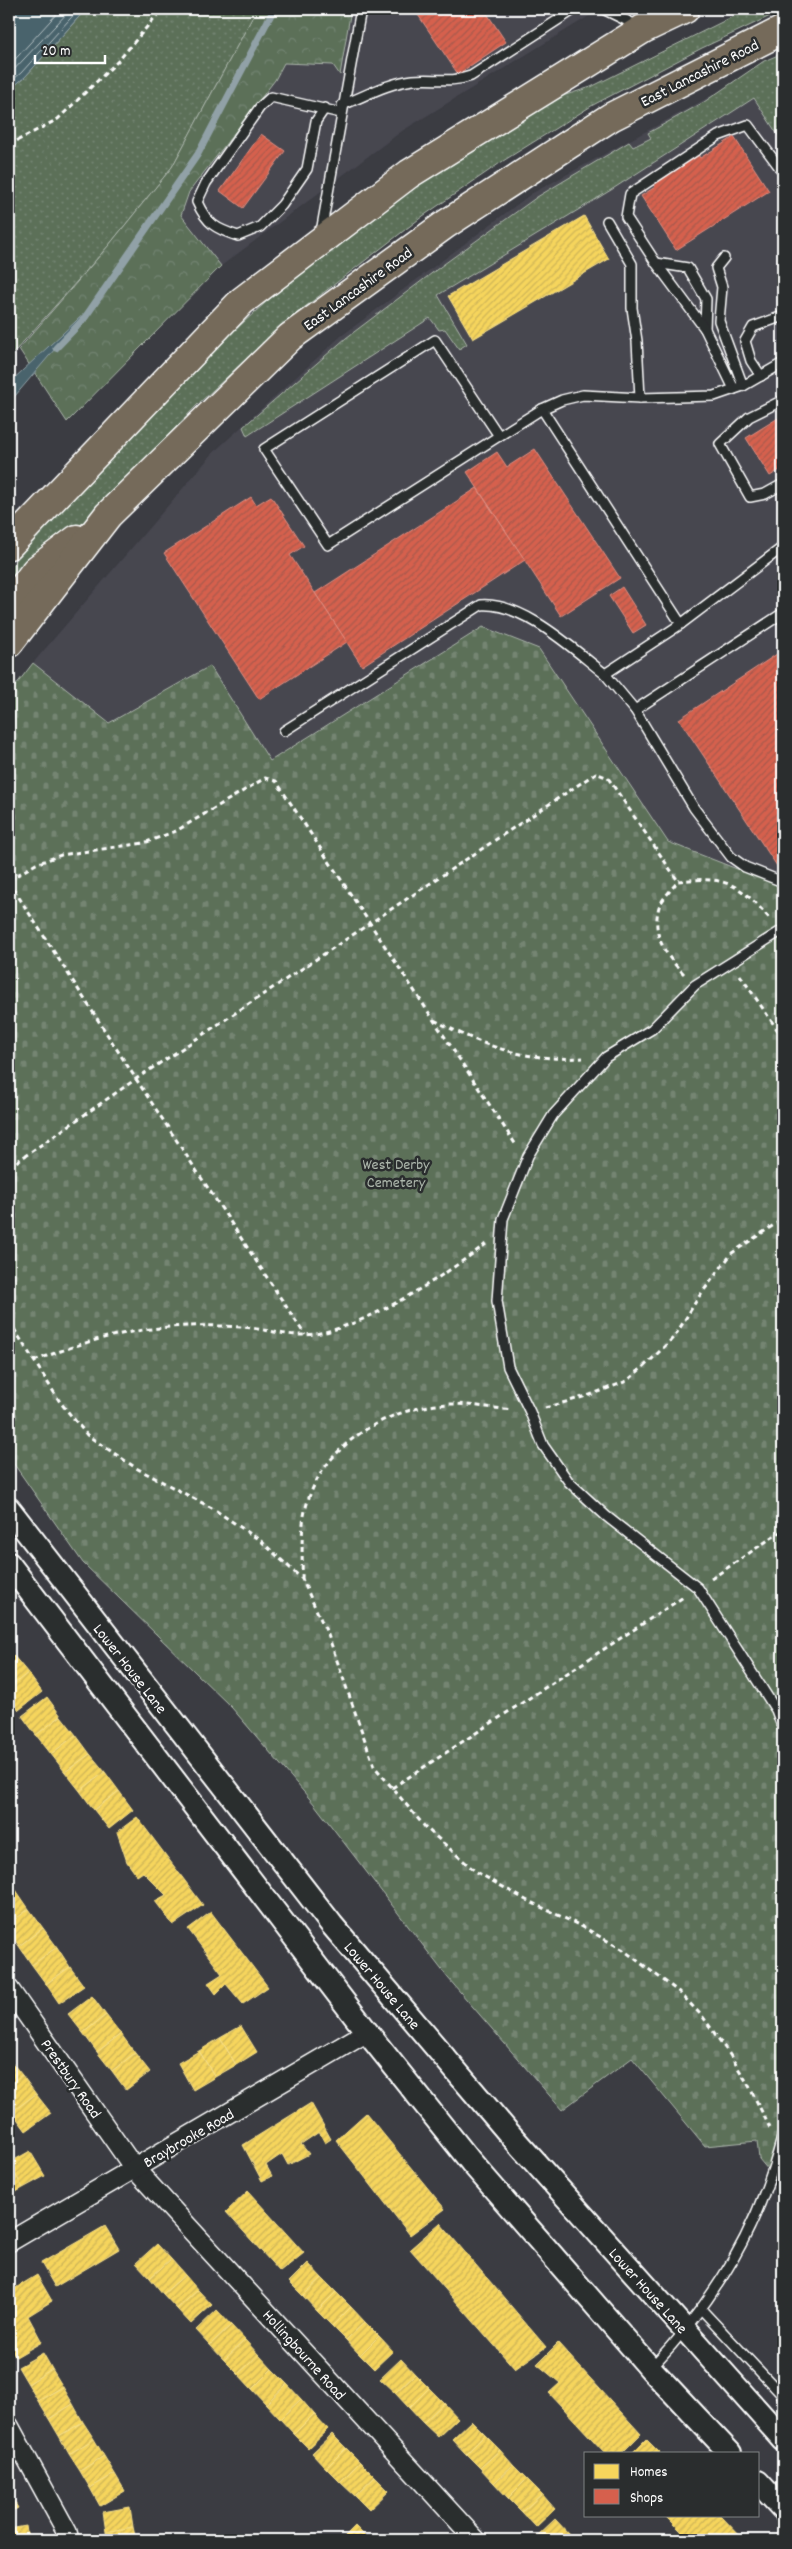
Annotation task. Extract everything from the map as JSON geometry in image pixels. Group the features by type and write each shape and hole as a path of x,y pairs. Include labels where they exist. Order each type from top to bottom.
{"highway":[{"path":"9,545 242,301 409,174 643,28 685,9"},
{"name":"East Lancashire Road","path":"9,643 108,514 290,337 446,224 611,117 783,30"},
{"path":"9,606 36,570 108,514"}],"street":[{"name":"Lower House Lane","path":"9,1509 332,1924 507,2131 685,2332 783,2439"},
{"name":"Lower House Lane","path":"9,1564 367,2032 470,2162 651,2369 729,2452"},
{"name":"Prestbury Road","path":"9,1989 134,2168"},
{"name":"Braybrooke Road","path":"9,2242 367,2032"},
{"name":"Hollingbourne Road","path":"134,2168 468,2538"},
{"path":"9,2426 68,2532 69,2540"},
{"path":"760,2484 783,2509"}],"lane":[{"path":"319,243 341,109 361,9"},
{"path":"325,108 316,121 307,169 282,204 260,227 238,236 220,230 204,218 197,202 206,183 260,107 271,96 325,108 341,109 392,84 413,80 460,81 471,76 575,9"},
{"path":"603,9 643,28"},
{"path":"738,388 705,329 656,263 626,216 630,194 718,136 748,125 783,172"},
{"path":"607,221 632,264 632,308 637,341 640,398"},
{"path":"724,258 716,268 722,287 719,321 738,388"},
{"path":"656,263 688,268 706,299 705,329"},
{"path":"761,376 751,361 745,341 753,327 783,316"},
{"path":"499,436 435,340 264,449 328,545 542,409 562,400 583,394 640,398 705,397 738,388 783,363"},
{"path":"783,400 749,417 720,444 750,497 765,494 783,484"},
{"path":"542,409 681,624"},
{"path":"605,674 681,624 783,547"},
{"path":"284,731 482,605 491,604 523,616 550,632 605,674 634,710 694,808 730,857 745,867 783,882"},
{"path":"634,710 783,613"},
{"path":"781,932 696,985 652,1029 606,1056 553,1115 528,1156 504,1219 501,1233 496,1301 508,1367 530,1412 543,1445 569,1482 606,1516 698,1588 776,1710 783,1729"},
{"path":"651,2369 685,2332 728,2270 766,2193 782,2138"},
{"path":"702,2310 783,2396"}],"path":[{"path":"9,145 58,119 119,60 162,9"},
{"path":"9,1167 596,772 608,778 678,881"},
{"path":"305,1335 136,1080 9,881 36,864 60,855 144,843 176,831 265,778 276,781 520,1151 528,1156"},
{"path":"696,985 671,961 657,937 659,907 678,881 708,878 733,884 758,905 781,932"},
{"path":"731,962 783,1038"},
{"path":"432,1019 464,1036 529,1057 567,1059 606,1056"},
{"path":"302,1579 305,1508 318,1475 339,1450 371,1426 404,1412 454,1404 530,1412 590,1395 627,1381 675,1336 698,1298 732,1253 783,1219"},
{"path":"34,1361 104,1336 150,1328 198,1325 244,1327 305,1335 346,1326 394,1303 463,1261 501,1233"},
{"path":"9,1321 60,1402 87,1435 136,1468 212,1508 261,1542 302,1579 328,1635 374,1766 425,1827 475,1870 526,1900 581,1926 622,1949 680,1992 703,2017 730,2055 748,2084 769,2126 782,2138"},
{"path":"392,1788 698,1588 783,1530"}],"shaded area":[{"path":"351,9 597,9 589,16 402,131 221,266 181,215 189,192 275,80 284,63 333,65 340,74"},
{"path":"783,63 783,887 668,842 539,649 483,627 269,761 210,666 109,723 33,663 214,452 340,337 531,194 733,84"}],"green space":[{"path":"86,9 257,9 172,167 109,245 9,358 9,90 25,77"},
{"path":"257,9 351,9 340,75 333,65 284,63 275,80 189,192 181,215 221,266 67,422 19,349 109,245 172,167"},
{"path":"748,9 783,10 702,48 593,105 503,161 423,216 288,320 198,404 91,516 46,553 9,600 9,569 86,475 173,386 265,303 355,229 463,152 537,104 591,87"},
{"path":"783,53 783,143 754,98 611,190 438,295 467,344 459,349 445,329 439,330 430,318 247,436 243,427 346,338 537,197 629,142 633,147 651,138 648,133 704,102 764,61"},
{"name":"West Derby Cemetery","path":"483,627 539,649 668,842 783,887 783,2188 759,2159 757,2141 705,2146 632,2058 562,2110 448,1978 315,1805 232,1708 83,1563 9,1457 9,694 33,663 109,723 210,666 270,761"}],"water":[{"path":"9,9 86,9 25,77 9,90"},
{"path":"89,309 9,403 9,383"}],"building: Homes":[{"path":"584,216 609,259 473,339 448,296"},
{"path":"13,1655 28,1673 9,1688 9,1658"},
{"path":"28,1673 42,1692 19,1710 9,1697 9,1688"},
{"path":"47,1697 61,1716 36,1735 22,1716"},
{"path":"61,1716 76,1735 51,1754 36,1735"},
{"path":"76,1735 90,1754 65,1772 51,1754"},
{"path":"90,1754 105,1772 80,1791 65,1772"},
{"path":"105,1772 119,1791 94,1810 80,1791"},
{"path":"119,1791 133,1810 109,1829 94,1810"},
{"path":"137,1817 203,1905 173,1925 155,1901 166,1895 143,1872 137,1876 127,1862 117,1832"},
{"path":"16,1890 29,1909 9,1924 9,1895"},
{"path":"29,1909 43,1928 19,1946 9,1932 9,1924"},
{"path":"211,1912 268,1987 243,2004 226,1984 216,1994 208,1983 222,1974 188,1929"},
{"path":"43,1928 57,1947 32,1965 19,1946"},
{"path":"57,1947 70,1967 46,1984 32,1965"},
{"path":"70,1967 84,1986 59,2003 46,1984"},
{"path":"92,1996 106,2015 83,2033 68,2014"},
{"path":"106,2015 121,2034 97,2052 83,2033"},
{"path":"241,2026 257,2052 236,2065 220,2038"},
{"path":"121,2034 135,2053 112,2071 97,2052"},
{"path":"220,2038 236,2065 215,2077 199,2051"},
{"path":"199,2051 215,2077 193,2090 178,2063"},
{"path":"135,2053 150,2072 126,2090 112,2071"},
{"path":"9,2059 22,2075 9,2085"},
{"path":"22,2075 36,2094 12,2112 9,2108 9,2085"},
{"path":"36,2094 51,2113 26,2131 12,2112"},
{"path":"311,2103 331,2139 325,2143 319,2132 301,2144 309,2154 288,2165 282,2154 266,2165 272,2176 262,2181 243,2145"},
{"path":"366,2113 445,2209 410,2235 336,2140"},
{"path":"30,2151 45,2176 23,2188 9,2163"},
{"path":"9,2163 23,2188 9,2196"},
{"path":"248,2191 304,2253 280,2272 226,2212"},
{"path":"440,2223 546,2347 515,2369 410,2249"},
{"path":"105,2226 119,2249 55,2287 41,2263"},
{"path":"157,2244 171,2259 150,2278 136,2263"},
{"path":"171,2259 185,2275 163,2294 150,2278"},
{"path":"308,2263 322,2278 303,2296 289,2282"},
{"path":"37,2275 52,2301 28,2316 42,2342 16,2357 9,2345 9,2292"},
{"path":"185,2275 198,2290 177,2309 163,2294"},
{"path":"322,2278 336,2292 317,2311 303,2296"},
{"path":"198,2290 212,2305 191,2324 177,2309"},
{"path":"336,2292 351,2307 332,2326 317,2311"},
{"path":"351,2307 365,2322 346,2340 332,2326"},
{"path":"217,2310 231,2325 210,2345 196,2330"},
{"path":"365,2322 379,2336 360,2355 346,2340"},
{"path":"231,2325 245,2340 224,2360 210,2345"},
{"path":"379,2336 393,2351 374,2369 360,2355"},
{"path":"245,2340 259,2355 238,2374 224,2360"},
{"path":"558,2343 641,2434 623,2452 604,2452 549,2393 560,2383 537,2364"},
{"path":"43,2353 52,2369 28,2384 18,2367"},
{"path":"259,2355 272,2369 252,2389 238,2374"},
{"path":"401,2359 415,2374 395,2393 380,2379"},
{"path":"52,2369 63,2387 38,2401 28,2384"},
{"path":"272,2369 287,2384 266,2404 252,2389"},
{"path":"415,2374 429,2388 409,2408 395,2393"},
{"path":"287,2384 301,2399 280,2419 266,2404"},
{"path":"63,2387 73,2404 49,2419 38,2401"},
{"path":"429,2388 444,2403 423,2423 409,2408"},
{"path":"301,2399 314,2414 294,2434 280,2419"},
{"path":"444,2403 458,2418 438,2437 423,2423"},
{"path":"73,2404 83,2422 59,2436 49,2419"},
{"path":"314,2414 328,2429 308,2448 294,2434"},
{"path":"471,2421 485,2435 466,2454 452,2439"},
{"path":"83,2422 94,2439 69,2454 59,2436"},
{"path":"332,2434 346,2448 326,2468 312,2453"},
{"path":"485,2435 500,2450 480,2468 466,2454"},
{"path":"94,2439 104,2456 80,2471 69,2454"},
{"path":"646,2439 659,2452 633,2452"},
{"path":"346,2448 360,2462 340,2482 326,2468"},
{"path":"500,2450 513,2465 494,2483 480,2468"},
{"path":"104,2456 115,2474 90,2488 80,2471"},
{"path":"360,2462 375,2477 355,2496 340,2482"},
{"path":"513,2465 527,2479 508,2498 494,2483"},
{"path":"115,2474 125,2491 100,2506 90,2488"},
{"path":"375,2477 389,2491 369,2510 355,2496"},
{"path":"527,2479 542,2494 522,2512 508,2498"},
{"path":"9,2493 18,2508 9,2513"},
{"path":"542,2494 555,2509 536,2527 522,2512"},
{"path":"130,2507 133,2527 106,2532 103,2512"},
{"path":"666,2516 721,2516 744,2540 690,2540"},
{"path":"555,2519 569,2534 562,2540 534,2539"},
{"path":"26,2526 28,2540 9,2540 9,2529"},
{"path":"355,2526 369,2540 341,2540"},
{"path":"133,2527 136,2540 108,2540 106,2532"}],"building: Shops":[{"path":"414,9 484,9 506,42 458,74"},
{"path":"261,134 285,151 243,208 220,191"},
{"path":"734,137 769,191 676,250 641,196 655,187 651,182 697,153 700,158"},
{"path":"783,415 783,468 770,476 746,438"},
{"path":"535,449 620,578 561,616 467,472 497,452 507,467"},
{"path":"477,488 525,560 362,666 315,593"},
{"path":"271,496 304,546 290,555 347,642 259,699 164,553 251,497 256,505"},
{"path":"622,587 646,625 633,633 609,596"},
{"path":"783,650 783,875 679,719"}],"waterway":[{"path":"56,348 84,319 198,154 274,9"}]}
